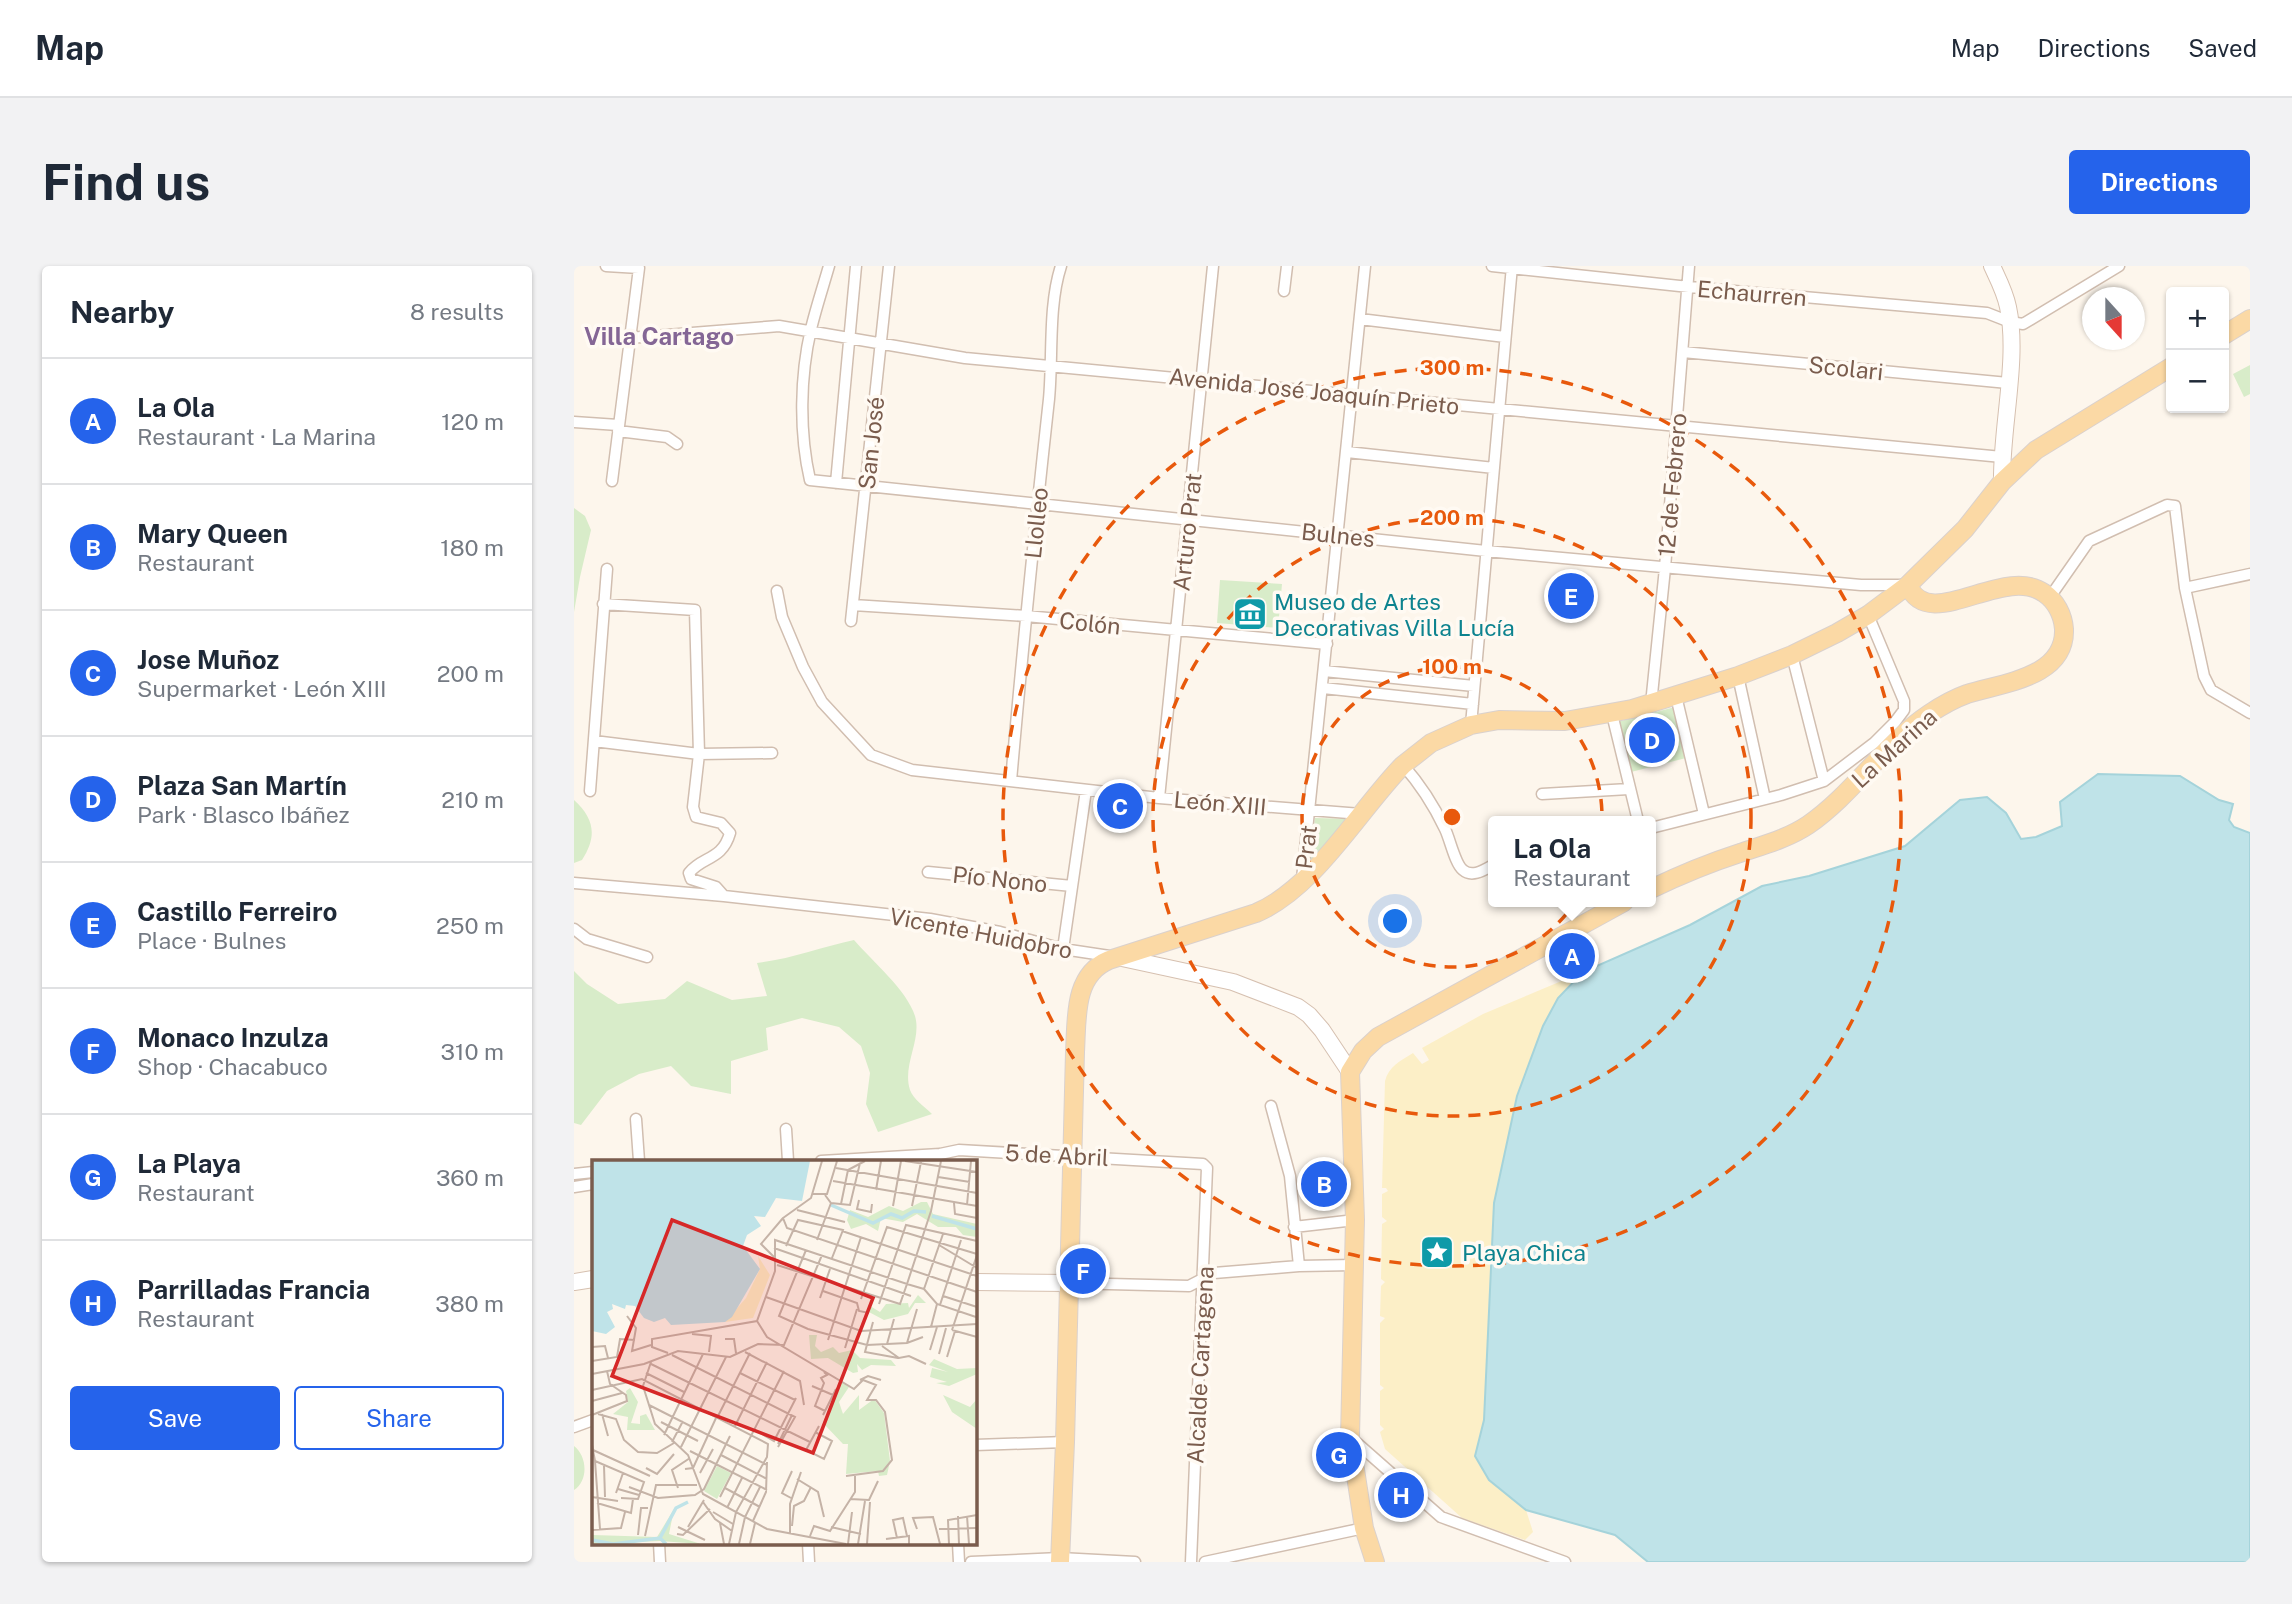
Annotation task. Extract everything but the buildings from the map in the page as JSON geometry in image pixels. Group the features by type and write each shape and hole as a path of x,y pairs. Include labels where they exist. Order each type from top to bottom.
{"main road":[{"path":"2229,332 2250,318"},
{"path":"1060,1560 1075,1052 1079,1000 1084,981 1091,972 1101,964 1266,909 1284,898 1403,765 1431,743 1471,725 1499,720 1565,721 1612,714 1651,704 1738,676 1837,634 1909,585 1965,528 2024,460 2048,441 2166,369"},
{"path":"1909,585 1918,599 1934,604 2017,584 2031,586 2050,597"},
{"name":"La Marina","path":"1656,887 1796,832 1823,813 1920,720 1943,704 2046,668 2060,649 2064,634 2060,611 2050,597"},
{"path":"1375,1562 1364,1528 1350,1437 1355,1220 1350,1072 1363,1051 1378,1037 1615,907"}],"street":[{"path":"606,266 639,268 612,481"},
{"path":"811,330 830,266"},
{"path":"836,483 856,266"},
{"name":"San José","path":"851,621 889,266"},
{"path":"1047,266 1060,269"},
{"name":"Arturo Prat","path":"1160,798 1213,266"},
{"path":"1284,291 1287,266"},
{"name":"Prat","path":"1301,882 1311,811 1365,266"},
{"name":"Echaurren","path":"1492,266 1689,287 1987,313 2010,322"},
{"name":"12 de Febrero","path":"1651,704 1665,568 1689,266"},
{"path":"1992,266 2005,296 2010,322 2003,482"},
{"path":"2010,322 2024,324 2034,319 2119,266"},
{"path":"1471,725 1512,267"},
{"name":"Llolleo","path":"1011,781 1052,366 1054,300 1060,269"},
{"path":"1360,319 1506,337"},
{"name":"Avenida José Joaquín Prieto","path":"629,338 779,326 965,358 2002,457"},
{"name":"Bulnes","path":"811,330 804,373 803,438 803,451 810,480 1486,551 1861,584 1909,585"},
{"name":"Scolari","path":"1683,352 2008,383"},
{"path":"574,422 667,438 677,444"},
{"path":"1347,452 1494,468"},
{"path":"2050,597 2089,541 2169,504 2177,508 2185,588 2207,684 2211,690 2250,713"},
{"path":"590,791 607,569"},
{"path":"2185,588 2250,574"},
{"name":"León XIII","path":"777,592 787,629 822,702 871,755 912,770 1160,798 1361,814"},
{"path":"603,604 695,610 699,754 693,807 696,817 721,823 730,833 727,843 720,851 705,863 694,866 689,873 691,878 716,887 724,896"},
{"name":"Colón","path":"853,606 1026,616 1327,644"},
{"path":"1656,827 1824,781 1874,743 1904,710 1904,701 1868,615"},
{"path":"1792,655 1824,781"},
{"path":"1324,670 1474,686"},
{"path":"1738,676 1765,799"},
{"path":"1323,688 1473,704"},
{"path":"1676,696 1704,814"},
{"path":"1612,714 1637,816"},
{"path":"594,741 699,754 772,753"},
{"path":"1403,765 1432,804 1460,867 1473,874 1488,868"},
{"path":"1542,793 1629,789"},
{"path":"1063,949 1086,790"},
{"name":"Pío Nono","path":"928,872 1072,886"},
{"name":"Vicente Huidobro","path":"574,883 724,896 930,919 1000,932 1063,949 1122,958 1233,982 1298,1007 1310,1015 1350,1072"},
{"path":"574,929 587,939 647,957"},
{"path":"1271,1107 1290,1176 1299,1266"},
{"path":"636,1119 639,1160"},
{"path":"786,1129 788,1160"},
{"name":"5 de Abril","path":"861,1160 941,1158 959,1150 1203,1164 1207,1168"},
{"name":"Alcalde Cartagena","path":"1191,1562 1207,1168"},
{"path":"574,1174 592,1172"},
{"path":"574,1187 592,1184"},
{"path":"1294,1227 1355,1220"},
{"path":"976,1282 1189,1286 1214,1273 1299,1266 1354,1265"},
{"path":"574,1282 592,1279"},
{"path":"574,1427 592,1420"},
{"path":"1350,1437 1441,1517 1561,1560"},
{"path":"976,1445 1065,1442"},
{"path":"1205,1562 1364,1528"},
{"path":"659,1544 660,1562"},
{"path":"808,1544 809,1562"},
{"path":"958,1544 959,1562"},
{"path":"971,1562 1135,1562"}],"green space":[{"path":"2250,365 2250,394 2244,397 2233,374"},
{"path":"574,508 585,516 591,530 574,612"},
{"path":"1220,580 1282,584 1278,628 1217,623"},
{"path":"1675,707 1686,758 1631,772 1617,722"},
{"path":"574,800 590,821 592,836 582,860 574,863"},
{"path":"1315,818 1352,819 1308,871"},
{"path":"854,940 897,986 911,1006 915,1016 916,1034 908,1081 916,1100 932,1114 878,1132 866,1104 870,1073 861,1046 839,1027 802,1018 766,1028 768,1050 731,1061 731,1094 691,1086 671,1066 639,1074 607,1091 581,1125 574,1123 574,971 587,984 618,1004 665,999 687,981 732,1000 767,996 757,963"},
{"path":"574,1446 582,1456 584,1474 579,1486 574,1490"}],"sand":[{"name":"Playa Chica","path":"1583,972 1570,984 1488,1351 1484,1420 1475,1456 1489,1480 1526,1510 1533,1532 1525,1540 1462,1518 1385,1449 1380,1432 1384,1429 1380,1425 1380,1391 1384,1388 1380,1385 1380,1323 1385,1318 1380,1316 1381,1286 1385,1282 1381,1279 1382,1224 1387,1221 1382,1217 1382,1194 1388,1191 1382,1188 1385,1081 1389,1071 1399,1061 1413,1053 1422,1064 1429,1060 1422,1048 1483,1014"}],"water":[{"path":"2098,774 2180,776 2219,800 2233,804 2229,820 2234,827 2250,833 2250,1562 1648,1562 1615,1535 1526,1510 1489,1480 1475,1456 1484,1420 1494,1203 1517,1096 1543,1026 1558,998 1583,972 1690,925 1762,886 1809,876 1905,846 1960,800 1987,797 2006,813 2021,839 2036,837 2062,826 2060,802"}],"place":[{"name":"Castillo Ferreiro","path":"1571,596"},
{"name":"Museo de Artes Decorativas Villa Lucía","path":"1250,614"},
{"name":"Plaza San Martín","path":"1652,740"},
{"name":"Jose Muñoz","path":"1120,806"},
{"name":"La Ola","path":"1572,956"},
{"name":"Mary Queen","path":"1324,1184"},
{"name":"Playa Chica","path":"1437,1252"},
{"name":"Monaco Inzulza","path":"1083,1271"},
{"name":"La Playa","path":"1339,1455"},
{"name":"Parrilladas Francia","path":"1401,1495"}],"district":[{"name":"Villa Cartago","path":"659,336"}]}
